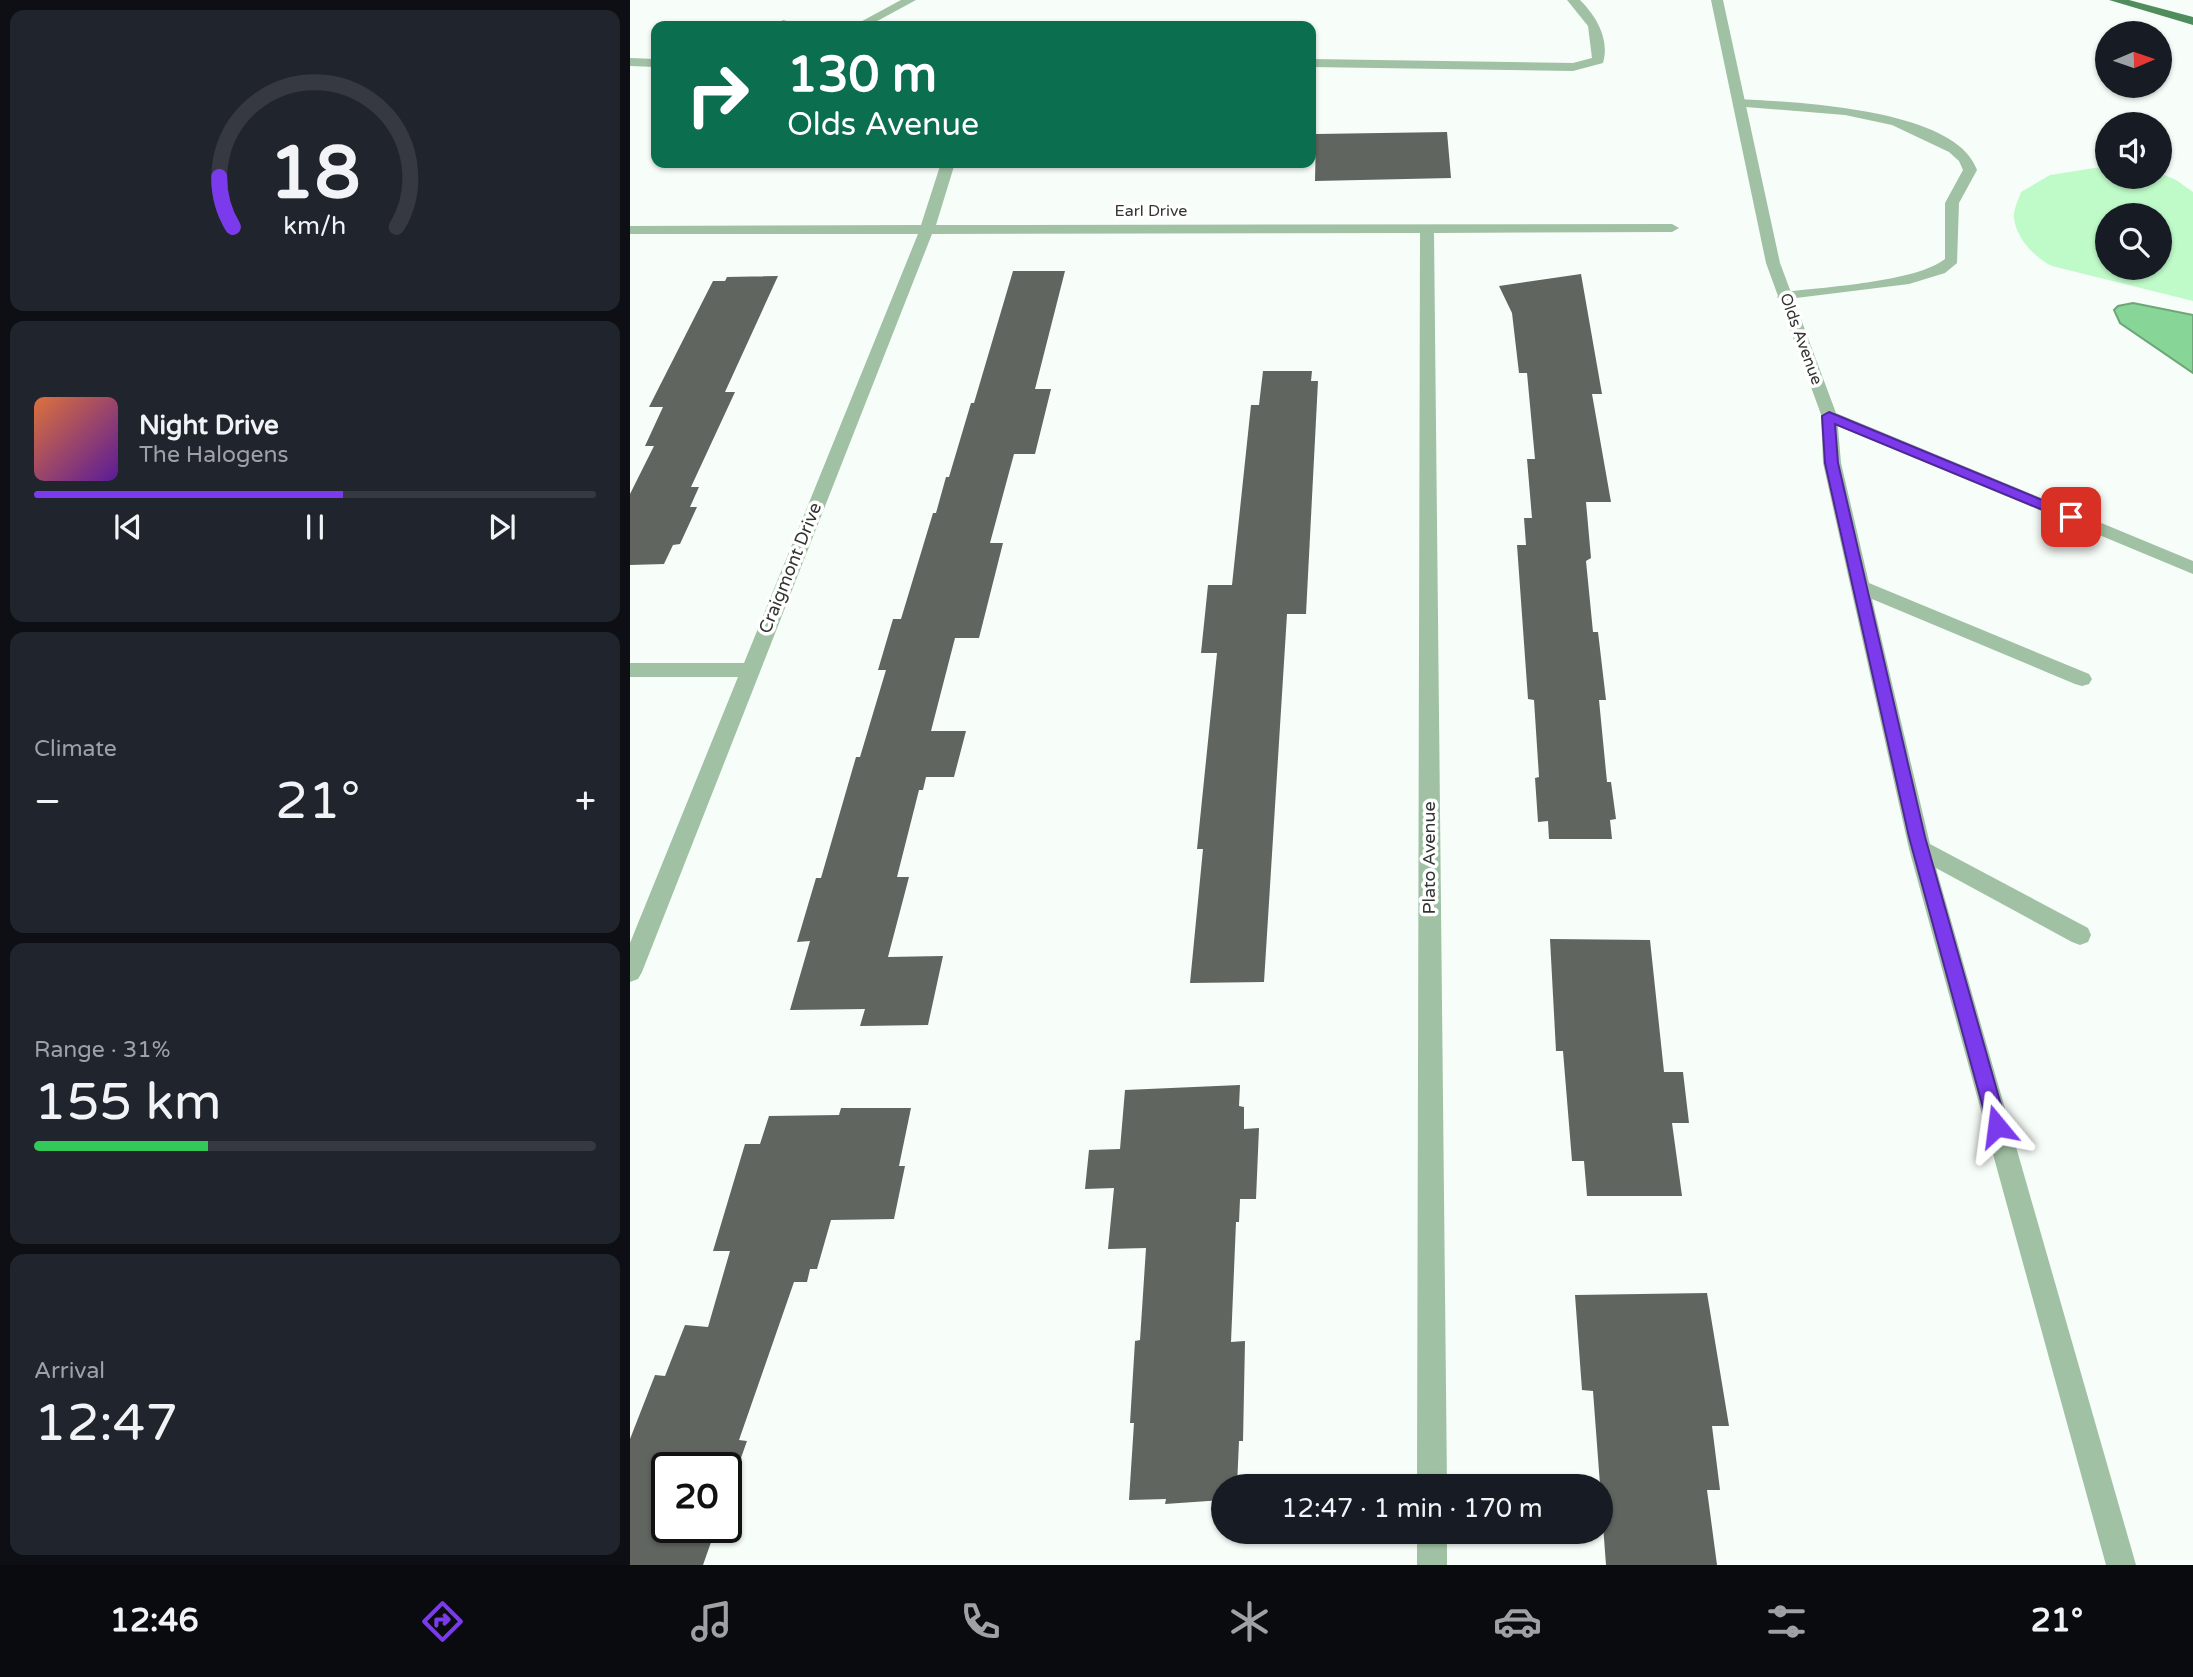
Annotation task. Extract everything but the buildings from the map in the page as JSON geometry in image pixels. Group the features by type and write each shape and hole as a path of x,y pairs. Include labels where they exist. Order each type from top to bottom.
{"main road":[{"path":"2115,0 2193,21"}],"street":[{"path":"869,21 910,0"},
{"path":"1316,63 1573,67 1589,64 1599,60 1595,29 1591,16 1573,0"},
{"name":"Olds Avenue","path":"1717,0 1773,263 1829,416 1832,463 1920,849 2121,1565"},
{"path":"630,62 651,63"},
{"path":"1738,103 1853,112 1889,120 1928,134 1968,159 1970,170 1952,203 1952,260 1940,270 1872,286 1785,297"},
{"name":"Craigmont Drive","path":"630,972 927,229 946,168"},
{"name":"Earl Drive","path":"630,230 1672,228"},
{"name":"Plato Avenue","path":"1427,229 1432,1474"},
{"path":"1829,416 2193,568"},
{"path":"1859,586 2082,679"},
{"path":"630,670 749,670"},
{"path":"1920,849 2080,935"},
{"path":"1432,1544 1432,1565"}],"shaded area":[{"path":"2095,168 2095,189 2172,189 2172,178 2176,180 2193,192 2193,301 2108,280 2172,280 2172,203 2095,203 2095,277 2052,266 2033,253 2019,234 2014,219 2021,192 2050,175"},
{"path":"2133,303 2193,315 2193,373 2120,323 2114,310 2118,306"}],"route":[{"path":"1997,1126 1917,837 1832,463 1829,416 2071,517"}]}
